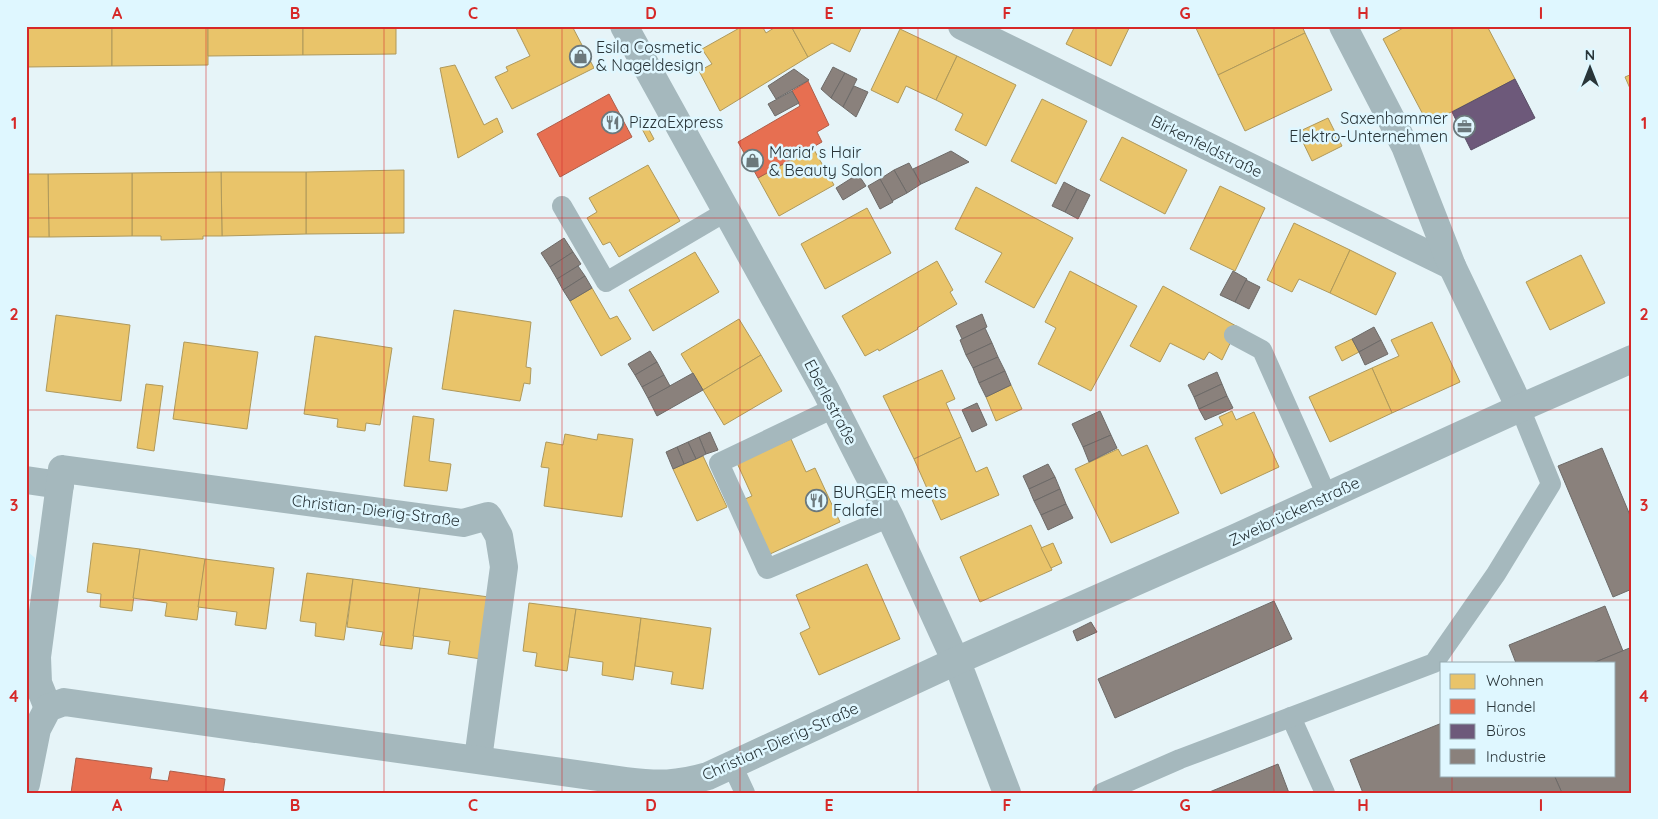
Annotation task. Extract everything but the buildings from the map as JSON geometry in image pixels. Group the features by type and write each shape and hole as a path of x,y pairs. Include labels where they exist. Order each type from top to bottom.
{"street":[{"name":"Eberlestraße","path":"624,26 834,408 890,517 956,661 1008,793"},
{"name":"Birkenfeldstraße","path":"962,26 1452,266"},
{"path":"1343,26 1405,146 1452,266 1520,408"},
{"name":"Zweibrückenstraße","path":"956,661 1236,538 1632,359"},
{"name":"Christian-Dierig-Straße","path":"478,760 504,567 499,536 488,516 463,524 62,469 37,658 38,683 48,708 64,702 72,703 478,760 652,788 685,783 708,776 956,661"},
{"path":"26,480 60,485"},
{"path":"26,784 37,729 48,708"}],"lane":[{"path":"562,206 606,282 726,211"},
{"path":"1234,335 1262,350 1327,496"},
{"path":"834,408 719,463 767,569 890,517"},
{"path":"1102,793 1180,759 1434,663 1496,574 1551,484 1520,408"},
{"path":"1291,717 1325,793"},
{"path":"732,765 745,793"}],"shaded area":[{"path":"26,550 35,558 26,613"}],"place":[{"name":"Esila Cosmetic & Nageldesign","path":"580,56"},
{"name":"PizzaExpress","path":"613,122"},
{"name":"Saxenhammer Elektro-Unternehmen","path":"1464,127"},
{"name":"Maria' s Hair & Beauty Salon","path":"753,161"},
{"name":"BURGER meets Falafel","path":"817,501"}]}
